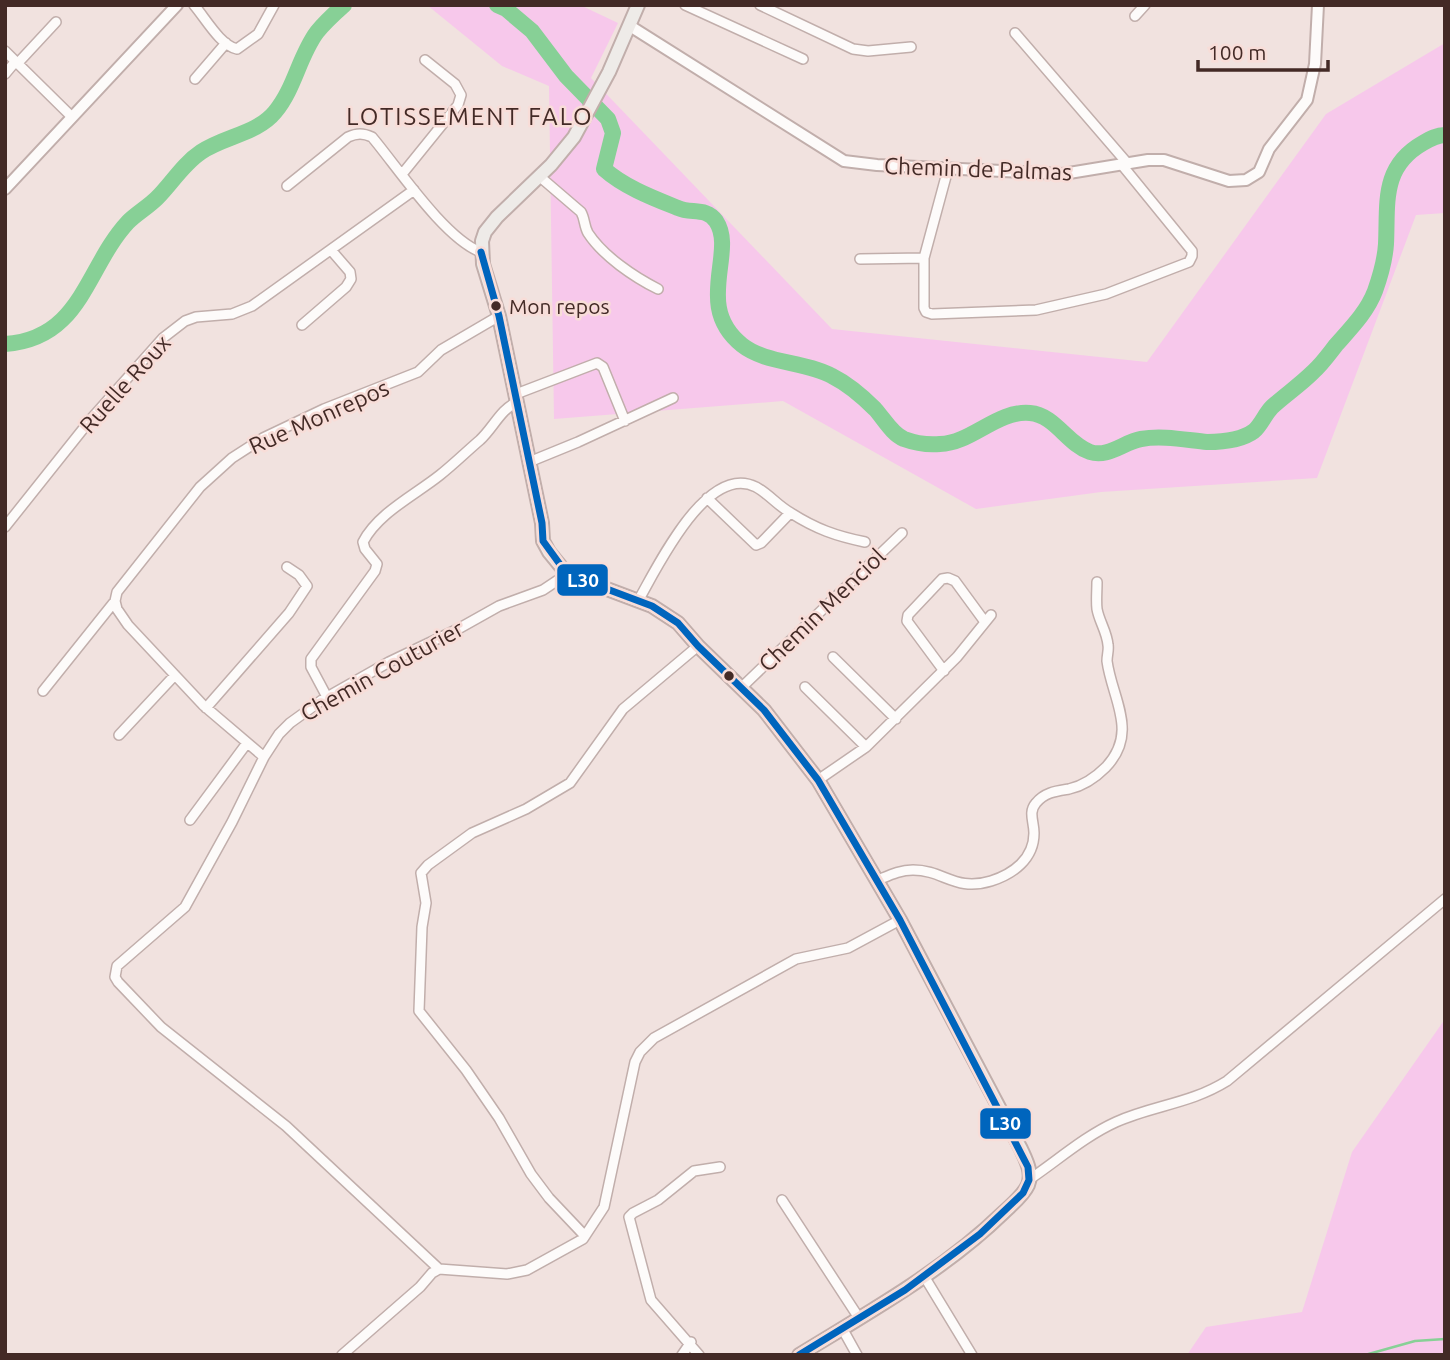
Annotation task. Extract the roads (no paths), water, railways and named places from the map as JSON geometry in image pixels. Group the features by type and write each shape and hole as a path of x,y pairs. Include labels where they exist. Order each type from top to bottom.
{"main road":[{"path":"638,5 600,91 564,150 485,232 481,252 499,316 517,398 542,523 543,541 567,574 664,612 678,623 764,710 818,780 900,920 1021,1149 1030,1179 1024,1192 980,1235 924,1276 799,1355"}],"street":[{"path":"5,189 177,5"},
{"path":"194,5 226,43 237,49 258,34 274,5"},
{"path":"685,5 803,59"},
{"path":"760,5 853,49 868,51 911,47"},
{"path":"1135,16 1145,5"},
{"name":"Chemin de Palmas","path":"630,26 844,161 859,164 1063,174 1164,160 1238,182 1254,177 1259,172 1276,139 1307,100 1315,64 1318,5"},
{"path":"5,74 56,22"},
{"path":"948,169 924,258 926,312 932,314 1036,310 1106,295 1189,262 1192,256 1192,251 1125,165 1015,33"},
{"path":"195,79 226,43"},
{"path":"5,51 72,117"},
{"path":"403,173 458,105 461,95 455,84 425,60"},
{"path":"287,186 348,137 360,133 372,137 457,239 471,249 481,252"},
{"path":"539,176 581,212 588,233 615,261 631,276 658,289"},
{"name":"Ruelle Roux","path":"5,527 91,419 163,338 185,321 196,317 232,314 252,306 414,190"},
{"path":"302,325 346,287 351,279 349,272 331,250"},
{"path":"860,259 924,258"},
{"name":"Rue Monrepos","path":"43,691 115,601 117,592 200,486 232,458 263,438 324,409 418,372 441,350 499,316"},
{"path":"327,697 311,667 311,659 375,571 377,564 363,542 380,521 463,455 493,428 505,409 517,398 597,363 603,367 625,421"},
{"path":"529,461 673,398"},
{"name":"Chemin Menciol","path":"638,601 677,536 707,498 724,487 749,485 762,491 790,513 833,536 865,542"},
{"path":"707,498 756,545 790,513"},
{"name":"Chemin Menciol","path":"742,687 902,533"},
{"path":"206,708 302,595 307,586 299,575 287,567"},
{"name":"Chemin Couturier","path":"439,1269 286,1126 161,1027 115,977 117,967 186,908 264,757 290,723 327,697 499,606 553,586 567,574"},
{"path":"818,780 866,747 896,719 944,670 988,618 955,581 948,578 942,579 908,615 907,621 944,670"},
{"path":"878,880 896,872 914,869 930,872 959,884 978,884 1002,877 1017,868 1029,855 1034,831 1031,812 1037,801 1048,793 1083,784 1106,766 1116,753 1121,739 1121,708 1107,660 1109,645 1097,608 1097,582"},
{"path":"115,601 122,618 206,708 264,757"},
{"path":"585,1236 544,1192 466,1070 419,1011 422,927 426,903 421,873 472,833 526,809 570,783 624,709 698,646"},
{"path":"833,657 896,719"},
{"path":"119,735 175,675"},
{"path":"805,687 866,747"},
{"path":"190,820 247,743"},
{"path":"1030,1179 1115,1123 1134,1115 1191,1100 1227,1081 1445,899"},
{"path":"342,1355 439,1269 508,1274 527,1270 547,1261 585,1236 604,1208 632,1073 645,1045 796,959 848,948 900,920"},
{"path":"699,1355 691,1342 651,1300 629,1217 658,1200 694,1171 720,1167"},
{"path":"782,1200 859,1318"},
{"path":"924,1276 972,1355"},
{"path":"842,1328 858,1355"},
{"path":"682,1355 691,1342"}],"waterway":[{"path":"5,344 31,339 51,329 67,315 128,222 157,198 195,157 268,119 282,103 311,41 344,5"},
{"path":"497,5 506,9 532,31 566,76 608,119 613,133 604,169 639,192 683,210 703,212 716,221 722,248 718,280 720,314 728,330 742,345 762,356 821,371 838,379 875,409 900,437 922,443 952,442 1018,413 1030,413 1047,419 1074,443 1097,453 1149,438 1213,442 1244,437 1256,429 1272,407 1319,366 1368,306 1383,262 1388,200 1393,175 1409,153 1423,143 1445,135"},
{"path":"1365,1355 1415,1341 1445,1339"}],"place":[{"name":"Mon repos","path":"496,306"}],"district":[{"name":"LOTISSEMENT FALO","path":"470,117"}]}
